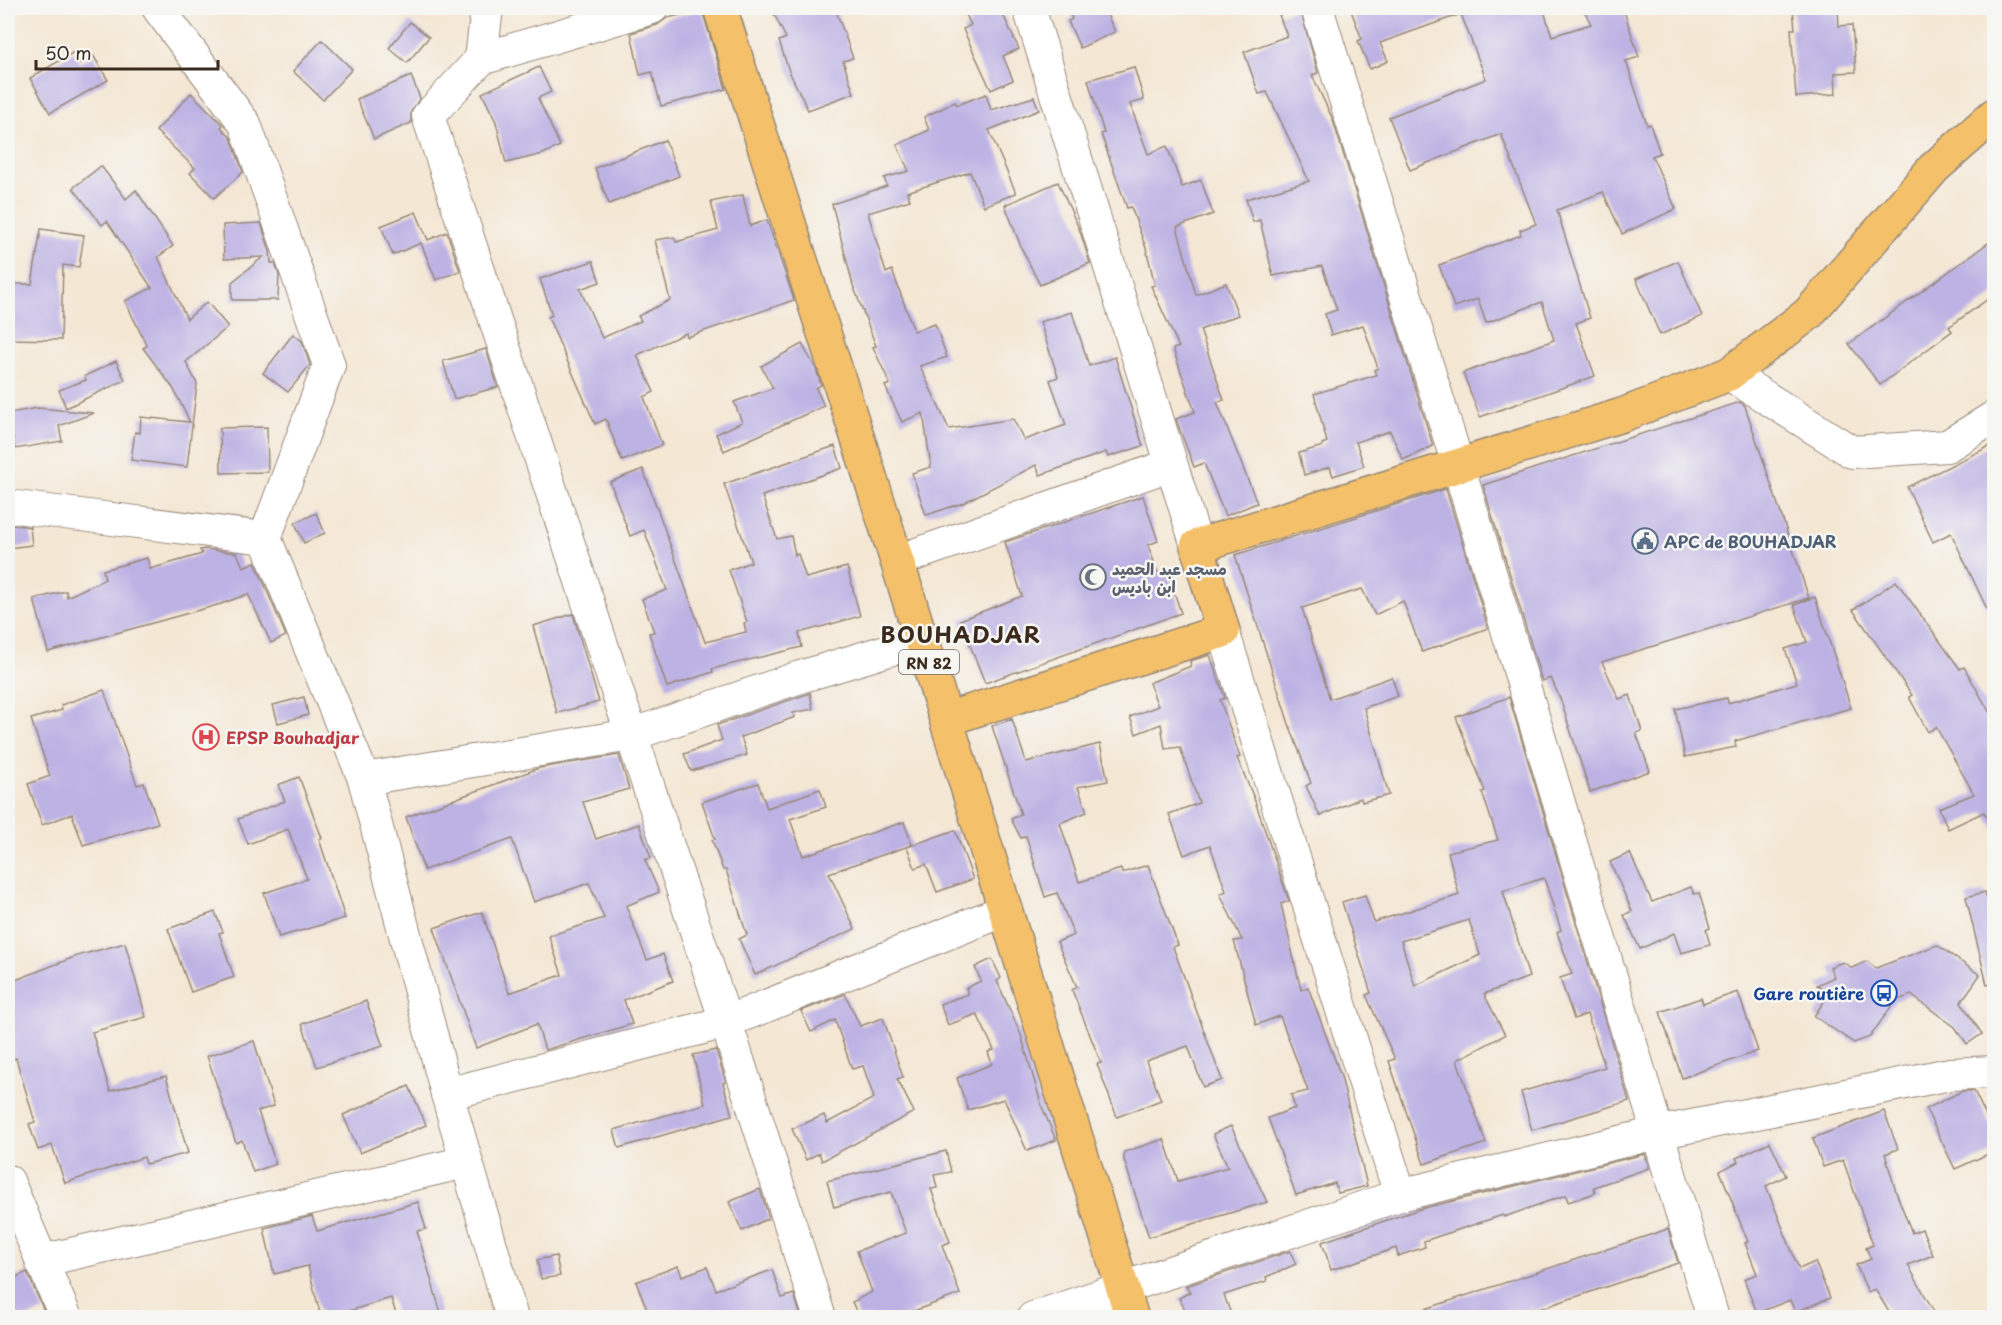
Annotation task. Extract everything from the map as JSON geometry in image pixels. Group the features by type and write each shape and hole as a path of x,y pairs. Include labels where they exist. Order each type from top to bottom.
{"main road":[{"name":"RN 82","path":"720,8 947,719 1127,1302"},
{"path":"947,719 1223,631 1197,546 1622,415 1729,374 1808,314 1934,168 1995,115"}],"street":[{"path":"158,8 244,124 329,365 265,538 364,779 447,1094 512,1317"},
{"path":"481,59 487,8"},
{"path":"652,8 481,59 428,116 726,1022 820,1317"},
{"path":"1029,8 1197,546"},
{"path":"1317,8 1458,465 1713,1317"},
{"path":"1729,374 1852,452 1947,446 1995,417"},
{"path":"897,561 1170,465"},
{"path":"8,506 265,538"},
{"path":"1223,631 1400,1195"},
{"path":"364,779 632,735 800,677 922,640"},
{"path":"447,1094 726,1022 1006,910"},
{"path":"1033,1317 1127,1302 1400,1195 1657,1132 1950,1074 1995,1072"},
{"path":"41,1261 466,1162"},
{"path":"8,1181 66,1317"}],"building":[{"path":"771,8 835,8 853,58 843,61 854,93 808,110 789,71 779,41 786,38"},
{"path":"963,8 1000,8 1019,49 1003,56 1013,80 991,90 963,29 971,25"},
{"path":"1068,8 1104,8 1115,32 1080,48 1068,21 1072,19"},
{"path":"1300,8 1318,73 1312,75 1333,120 1433,446 1403,460 1390,431 1356,442 1364,466 1333,476 1330,467 1304,475 1299,453 1323,446 1322,444 1327,442 1314,394 1376,375 1374,370 1378,368 1363,325 1331,335 1325,314 1337,310 1322,266 1273,276 1260,220 1253,222 1246,199 1309,181 1267,92 1259,94 1244,52 1287,36 1279,15"},
{"path":"1350,8 1543,8 1552,36 1591,24 1583,8 1623,8 1639,57 1626,61 1647,125 1650,124 1660,153 1652,156 1676,209 1622,234 1603,192 1557,210 1590,318 1576,323 1595,376 1480,417 1463,373 1554,340 1542,302 1486,323 1478,299 1454,307 1439,265 1521,235 1520,230 1536,224 1501,134 1410,170 1389,117 1486,79 1461,14 1380,43 1388,61 1370,69 1358,41 1362,39"},
{"path":"1793,8 1838,8 1839,26 1852,25 1856,72 1835,73 1836,94 1796,97 1791,29 1795,29"},
{"path":"702,10 726,89 661,106 652,72 640,75 631,33 657,25 667,18"},
{"path":"410,22 429,37 407,63 389,48"},
{"path":"322,40 352,69 323,100 293,71"},
{"path":"74,52 80,63 93,55 108,80 50,113 30,78"},
{"path":"539,67 551,92 538,98 560,146 543,154 506,163 496,122 482,93"},
{"path":"1134,67 1144,100 1130,104 1148,154 1167,146 1182,187 1201,180 1213,214 1177,227 1196,295 1226,283 1238,315 1200,330 1224,400 1217,402 1257,503 1225,516 1204,463 1194,467 1176,419 1195,412 1173,349 1179,347 1151,286 1155,285 1146,248 1131,207 1127,208 1101,134 1104,133 1088,80"},
{"path":"411,76 420,98 411,112 411,123 374,139 357,99"},
{"path":"191,93 223,125 221,127 231,138 243,172 214,198 190,173 195,168 156,131"},
{"path":"986,94 991,110 1034,97 1039,110 989,130 1016,193 984,206 970,172 907,192 910,200 868,213 886,273 892,270 914,331 935,324 947,357 920,366 949,429 1013,419 1024,440 1066,425 1050,380 1058,377 1040,322 1072,312 1089,366 1115,357 1143,446 1108,457 1106,452 1040,475 1036,465 963,503 926,515 912,473 931,467 923,413 902,422 885,386 890,384 873,347 876,346 853,285 832,204 887,186 884,178 909,171 897,145 929,130 924,117 955,102 957,105"},
{"path":"665,140 679,176 609,204 595,168"},
{"path":"101,166 126,199 136,190 173,246 158,257 187,319 207,302 228,327 186,362 197,384 187,467 131,460 135,432 140,433 141,417 190,422 173,388 143,348 147,346 125,301 152,288 107,221 102,225 73,188"},
{"path":"1058,182 1080,231 1090,263 1040,285 1021,247 1005,205"},
{"path":"743,195 750,226 767,220 794,300 687,337 686,333 637,355 654,392 644,397 662,445 622,461 606,419 595,424 548,317 552,315 540,279 593,261 600,282 580,289 602,338 641,321 638,316 670,300 655,240 674,237 676,242 718,230 711,202"},
{"path":"416,212 428,240 447,232 460,271 436,280 421,243 393,255 381,226"},
{"path":"261,223 270,251 271,263 275,263 279,275 278,300 232,300 232,282 263,257 224,259 223,225"},
{"path":"41,229 84,235 79,267 63,265 61,340 8,339 8,284 32,284"},
{"path":"1995,238 1995,294 1949,327 1952,331 1880,385 1849,344"},
{"path":"1678,261 1702,316 1660,335 1636,279"},
{"path":"293,334 302,341 310,365 288,392 263,373"},
{"path":"802,344 816,369 821,385 816,388 824,406 724,451 716,434 742,422 734,402 773,388 761,366"},
{"path":"486,349 498,387 454,399 443,361"},
{"path":"116,361 125,380 66,408 59,390 86,380 85,376"},
{"name":"APC de BOUHADJAR","path":"1740,402 1745,406 1809,598 1602,662 1619,699 1630,695 1642,731 1636,733 1650,771 1590,792 1561,701 1551,678 1542,681 1483,485"},
{"path":"38,408 94,413 59,426 62,441 15,449 9,413"},
{"path":"267,427 268,472 221,473 220,428"},
{"path":"835,446 842,468 762,496 777,539 791,536 795,555 798,554 806,578 847,567 860,616 799,633 802,647 712,669 713,672 667,687 649,633 654,632 642,599 667,590 644,530 630,536 610,482 643,469 705,642 746,632 744,623 747,622 729,570 751,562 724,484"},
{"path":"1990,446 1995,456 1995,626 1951,533 1933,542 1907,487"},
{"path":"1446,489 1488,628 1422,652 1403,601 1375,615 1362,589 1302,608 1330,699 1392,677 1398,696 1364,708 1389,795 1362,802 1361,798 1320,816 1306,786 1311,783 1289,724 1235,555"},
{"name":"مسجد عبد الحميد ابن باديس","path":"1143,496 1158,541 1148,545 1158,573 1167,570 1181,613 985,683 960,620 1022,596 1005,542"},
{"path":"316,513 325,533 304,543 295,523"},
{"path":"8,524 30,527 32,545 8,548"},
{"path":"200,550 237,553 243,567 255,562 286,636 271,643 248,594 221,604 48,652 34,599 66,591 67,597 105,579 103,570 147,558 150,569 202,554"},
{"path":"1896,581 1960,669 1964,667 1995,722 1995,830 1984,812 1948,829 1939,808 1974,794 1936,727 1928,732 1909,697 1912,695 1853,610"},
{"path":"1815,597 1851,708 1735,741 1736,747 1685,757 1675,709 1727,698 1728,703 1797,683 1785,649 1807,642 1794,605"},
{"path":"573,614 599,702 557,713 533,626"},
{"path":"1210,655 1225,698 1220,700 1240,757 1237,758 1254,798 1289,901 1281,904 1301,990 1308,987 1341,1076 1367,1186 1338,1193 1335,1183 1296,1195 1268,1118 1295,1108 1291,1095 1308,1091 1280,1016 1256,1025 1234,941 1242,940 1220,894 1226,891 1210,845 1184,855 1169,814 1199,803 1180,747 1165,749 1161,724 1136,734 1130,717 1158,706 1149,683 1191,666 1190,661"},
{"path":"104,690 137,785 144,783 158,823 83,845 72,814 42,825 28,784 50,776 31,719 62,710 61,705"},
{"path":"810,693 813,709 793,713 795,717 741,737 747,755 691,771 684,754 722,740 717,725"},
{"path":"304,697 308,715 278,723 273,705"},
{"path":"1509,697 1629,1101 1532,1130 1521,1092 1605,1067 1587,1014 1574,1019 1560,978 1572,974 1557,932 1561,930 1544,878 1503,891 1529,977 1484,994 1505,1035 1457,1060 1486,1143 1424,1164 1389,1061 1395,1059 1366,995 1371,993 1342,902 1365,895 1374,922 1459,895 1448,852 1498,840 1482,792 1485,791 1456,717","holes":["1469,920 1480,955 1415,986 1401,941"]},
{"path":"1012,719 1026,762 1100,744 1108,781 1078,787 1087,812 1060,823 1079,882 1121,869 1122,873 1148,865 1178,945 1173,947 1222,1080 1203,1087 1188,1046 1146,1061 1161,1100 1117,1117 1097,1064 1101,1063 1072,990 1077,987 1057,942 1074,935 1057,893 1045,897 1026,836 1021,838 1011,819 1021,814 992,726"},
{"path":"619,755 629,789 583,802 596,839 639,824 651,858 645,860 659,892 626,906 647,960 663,954 673,981 624,1000 632,1024 545,1050 537,1024 476,1048 434,928 482,912 509,993 562,975 549,936 604,918 589,883 534,902 512,839 424,870 406,817 539,768"},
{"path":"299,777 322,838 319,839 345,918 279,937 264,893 307,879 288,829 248,844 238,819 285,801 278,785"},
{"path":"758,783 767,808 820,789 826,807 790,819 803,856 904,822 912,845 829,873 855,929 755,975 739,939 747,935 726,870 723,870 712,840 715,839 702,802"},
{"path":"955,830 973,879 937,892 926,864 915,868 907,847"},
{"path":"1630,853 1652,902 1691,887 1694,894 1699,893 1710,928 1706,930 1710,945 1681,953 1674,933 1640,949 1624,915 1632,911 1610,862"},
{"path":"1985,892 1995,931 1995,984 1987,985 1966,897"},
{"path":"215,912 223,932 219,933 234,977 191,992 168,929"},
{"path":"125,943 146,1017 92,1032 110,1091 166,1076 188,1153 146,1164 144,1157 65,1183 52,1145 38,1150 29,1124 35,1122 16,1058 8,1061 8,983 77,956"},
{"path":"1937,945 1980,975 1961,1002 1982,1034 1967,1044 1955,1027 1911,995 1895,1001 1870,1037 1854,1043 1814,1016 1830,993 1817,985 1834,977 1830,967 1843,962 1852,968 1867,961 1876,968"},
{"path":"992,959 1001,978 997,981 1021,1035 1042,1107 1056,1140 1027,1151 1004,1099 968,1110 957,1078 992,1064 988,1052 994,1050 977,1014 948,1025 940,1004 968,994 966,988 981,981 975,967"},
{"path":"1738,992 1758,1051 1682,1078 1660,1012 1701,998 1703,1004"},
{"path":"845,994 860,1026 883,1018 903,1077 897,1079 914,1112 822,1161 819,1153 806,1160 792,1129 824,1115 827,1123 874,1098 863,1066 852,1069 835,1020 811,1032 801,1011"},
{"path":"366,1001 383,1046 317,1067 302,1024"},
{"path":"254,1041 274,1106 258,1111 276,1164 253,1172 242,1140 236,1143 207,1056"},
{"path":"716,1050 726,1082 723,1083 732,1115 619,1148 614,1130 705,1104 693,1055"},
{"path":"409,1086 426,1125 360,1153 343,1115"},
{"path":"1962,1091 1974,1091 1995,1134 1995,1151 1955,1169 1926,1109"},
{"path":"1884,1111 1898,1149 1885,1154 1896,1192 1912,1233 1922,1229 1933,1255 1908,1265 1937,1317 1892,1317 1875,1289 1868,1292 1856,1265 1871,1259 1866,1248 1873,1245 1843,1160 1823,1167 1813,1138"},
{"path":"1231,1126 1267,1202 1149,1237 1124,1160 1124,1152 1164,1139 1178,1181 1228,1167 1213,1134"},
{"path":"1770,1142 1786,1176 1766,1186 1799,1269 1815,1262 1830,1298 1795,1312 1790,1300 1757,1313 1744,1279 1757,1274 1745,1243 1748,1242 1720,1171 1738,1162 1736,1158"},
{"path":"946,1151 951,1172 934,1175 937,1188 931,1189 950,1242 942,1245 960,1294 911,1312 914,1317 859,1317 852,1302 872,1292 857,1251 906,1233 891,1192 834,1207 827,1181"},
{"path":"1645,1154 1649,1168 1594,1187 1595,1193 1568,1202 1566,1195 1504,1217 1503,1215 1424,1241 1425,1247 1398,1256 1396,1248 1331,1270 1322,1242 1420,1209"},
{"path":"760,1189 769,1218 742,1231 729,1202"},
{"path":"418,1202 426,1229 417,1231 442,1317 397,1317 391,1298 339,1314 340,1317 321,1317 308,1266 274,1274 264,1228 312,1216 317,1231"},
{"path":"1668,1229 1678,1263 1533,1311 1532,1308 1504,1317 1411,1317 1410,1314"},
{"path":"1290,1251 1296,1264 1266,1277 1267,1281 1224,1295 1232,1317 1189,1317 1179,1298 1190,1292 1186,1286"},
{"path":"556,1256 560,1276 541,1279 537,1260"},
{"path":"678,1266 682,1276 707,1267 716,1290 772,1270 782,1298 794,1294 801,1317 650,1317 636,1282"},
{"path":"27,1272 44,1311 29,1317 8,1317 8,1281"}],"place":[{"name":"APC de BOUHADJAR","path":"1645,541"},
{"name":"مسجد عبد الحميد ابن باديس","path":"1093,577"},
{"name":"EPSP Bouhadjar","path":"206,737"},
{"name":"Gare routière","path":"1884,993"}],"district":[{"name":"BOUHADJAR","path":"961,633"}]}
